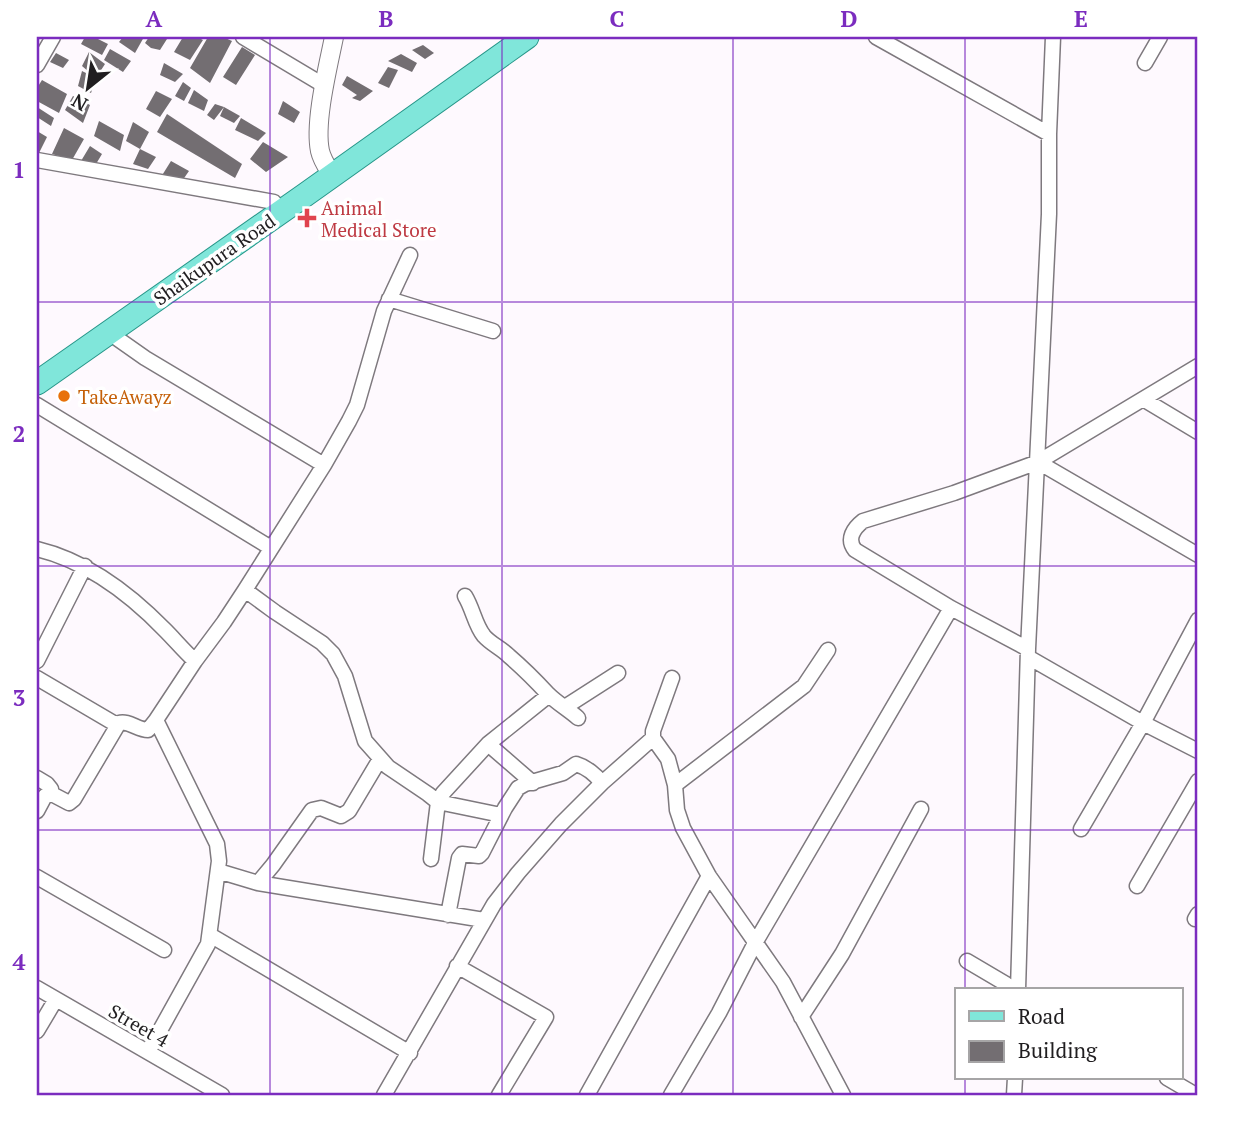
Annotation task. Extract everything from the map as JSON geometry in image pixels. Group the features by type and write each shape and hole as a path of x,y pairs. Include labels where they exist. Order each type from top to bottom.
{"main road":[{"name":"Shaikupura Road","path":"37,383 504,37"},
{"name":"Shaikupura Road","path":"37,367 274,202 527,37"}],"street":[{"path":"37,65 53,37"},
{"path":"243,37 325,86"},
{"path":"328,169 319,149 319,133 334,37"},
{"path":"876,37 1049,134"},
{"path":"967,961 1014,984 1049,214 1053,37"},
{"path":"1145,64 1160,37"},
{"path":"37,160 274,202"},
{"path":"50,793 69,803 74,800 122,721 141,730 148,730 224,622 324,465 357,405 389,299 410,256"},
{"path":"389,299 493,331"},
{"path":"108,332 145,358 324,465"},
{"path":"1198,366 1038,462 863,522 858,525 851,538 851,545 855,550 1143,723 1198,751"},
{"path":"1143,399 1198,432"},
{"path":"37,405 271,548"},
{"path":"1038,462 1198,555"},
{"path":"37,549 85,566 122,592 195,661"},
{"path":"37,661 85,566"},
{"path":"245,590 322,643 333,654 345,677 365,741 380,759 438,802 501,816"},
{"path":"465,596 485,637 509,655 549,695 578,718"},
{"path":"671,1095 719,1013 755,943 951,608"},
{"path":"1081,829 1143,723 1198,620"},
{"path":"675,785 804,686 828,650"},
{"path":"565,707 618,673"},
{"path":"37,678 117,726"},
{"path":"671,678 653,738 668,759 683,828 709,876 783,982 843,1095"},
{"path":"432,859 438,802 450,785 488,744 549,695"},
{"path":"148,1052 204,953 210,935 219,852 156,720"},
{"path":"384,1095 494,904 561,824 653,738"},
{"path":"488,744 533,783"},
{"path":"258,883 312,810 321,808 341,816 349,811 380,759"},
{"path":"449,915 460,858 463,854 479,856 482,853 518,788 563,773 576,764 597,776 602,783"},
{"path":"37,778 51,789 50,793"},
{"path":"1137,886 1198,781"},
{"path":"37,811 50,793"},
{"path":"801,1017 842,954 921,809"},
{"path":"218,871 258,883 484,920"},
{"path":"587,1095 709,876"},
{"path":"37,877 164,950"},
{"path":"210,935 410,1053"},
{"path":"457,966 546,1017 499,1095"},
{"name":"Street 4","path":"37,988 222,1095"},
{"path":"37,1031 56,999"},
{"path":"1170,1080 1196,1095"}],"building":[{"path":"85,37 94,37 108,44 102,55 81,44"},
{"path":"123,37 144,37 135,53 119,42"},
{"path":"149,37 167,39 160,50 145,43"},
{"path":"183,37 203,40 190,60 174,52"},
{"path":"208,37 223,37 232,41 210,83 190,68"},
{"path":"423,45 434,53 425,59 412,50"},
{"path":"242,47 255,55 236,85 223,77"},
{"path":"110,49 131,61 123,72 104,60"},
{"path":"89,52 105,64 96,78 82,66"},
{"path":"56,53 69,60 63,68 50,62"},
{"path":"401,54 417,63 412,72 388,61"},
{"path":"164,63 183,74 175,82 160,75"},
{"path":"388,67 398,70 389,88 378,83"},
{"path":"82,71 96,78 91,93 78,86"},
{"path":"347,76 373,91 360,101 352,98 357,95 342,85"},
{"path":"42,80 67,94 59,113 37,101 37,88"},
{"path":"183,82 191,88 184,101 175,96"},
{"path":"194,90 208,100 204,111 188,103"},
{"path":"156,91 172,99 160,117 146,109"},
{"path":"73,96 90,105 83,123 65,110"},
{"path":"283,101 300,112 294,123 278,114"},
{"path":"215,104 224,107 214,120 207,115"},
{"path":"37,107 54,118 51,126 37,117"},
{"path":"224,107 240,116 234,123 220,116"},
{"path":"167,114 242,164 235,178 157,132"},
{"path":"241,118 266,133 258,141 235,130"},
{"path":"99,121 124,135 120,151 94,136"},
{"path":"133,122 149,132 140,149 126,141"},
{"path":"64,128 84,139 72,160 52,154"},
{"path":"37,131 47,137 37,157"},
{"path":"263,142 288,157 266,172 250,159"},
{"path":"90,146 102,154 96,164 81,161"},
{"path":"140,149 156,157 148,169 133,164"},
{"path":"171,161 189,171 182,181 161,177"}],"place":[{"name":"Animal Medical Store","path":"307,218"},
{"name":"TakeAwayz","path":"64,396"}]}
